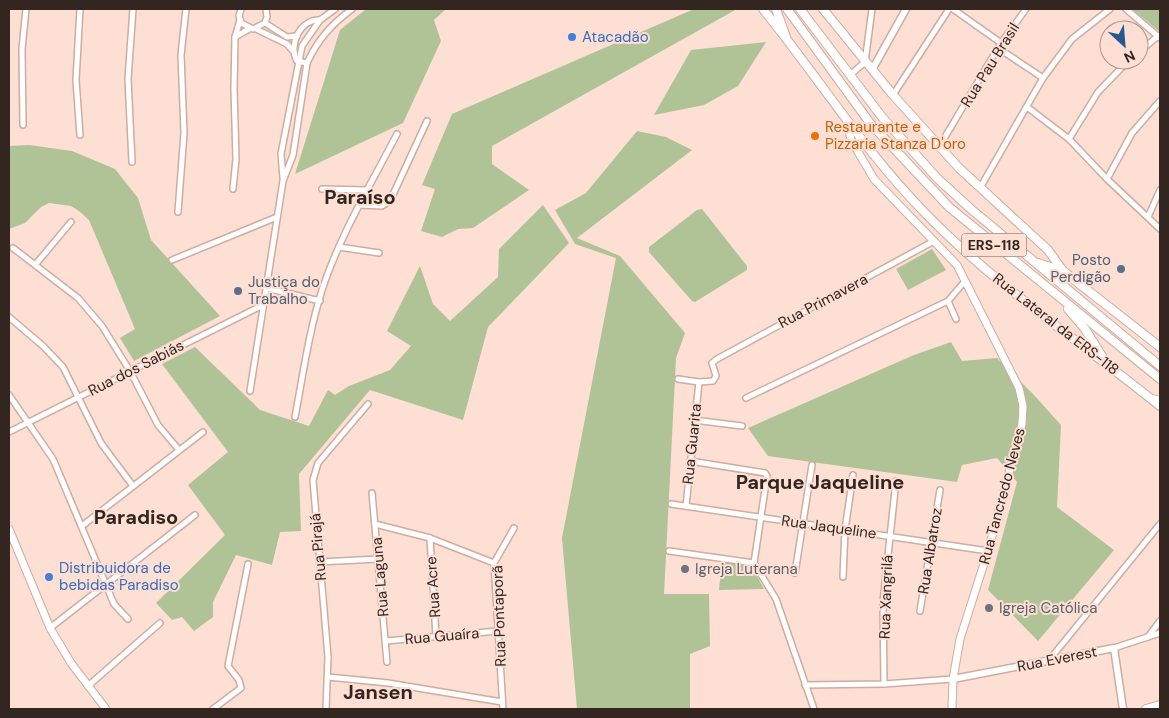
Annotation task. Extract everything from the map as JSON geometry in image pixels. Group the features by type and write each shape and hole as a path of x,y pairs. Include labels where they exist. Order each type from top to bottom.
{"main road":[{"name":"Rua Lateral da ERS-118","path":"763,9 786,37 848,125 880,165 954,241 1160,406"},
{"path":"776,9 786,37"},
{"name":"ERS-118","path":"787,9 856,105 900,157 971,226 1160,379"},
{"name":"ERS-118","path":"800,9 882,116 938,179 972,210 1160,366"},
{"path":"823,9 893,96 939,147 980,188 1048,250 1063,271 1160,347"},
{"name":"Rua Tancredo Neves","path":"848,125 851,140 872,175 886,193 957,264 1020,388 1023,406 1022,424 988,551 960,639 953,680 952,709"},
{"path":"872,175 880,165"},
{"path":"1034,262 1063,271"},
{"path":"1055,294 1085,329 1107,364"},
{"path":"1152,400 1160,401"},
{"path":"9,529 50,628 88,686 106,709"},
{"path":"1146,709 1160,705"}],"street":[{"path":"23,125 22,49 26,9"},
{"path":"80,9 76,80 80,135"},
{"path":"132,162 128,78 133,9"},
{"path":"178,212 184,133 181,55 186,9"},
{"path":"233,189 236,158 235,38 241,9"},
{"path":"256,29 264,23 267,17 266,9"},
{"path":"283,182 281,154 297,61 308,34 320,20 335,9"},
{"path":"250,391 283,182 293,155 307,63 313,49 327,29 352,9"},
{"path":"850,75 865,62 872,9"},
{"path":"872,70 906,9"},
{"path":"893,96 951,9 1043,78"},
{"name":"Rua Pau Brasil","path":"939,147 999,45 1026,9"},
{"path":"980,188 1043,78 1072,39 1110,9"},
{"path":"1126,9 1159,37"},
{"path":"240,20 249,28 256,29 287,44 293,51 297,61"},
{"path":"293,51 297,36 310,22 320,20"},
{"path":"264,23 287,37 297,36"},
{"path":"235,38 249,28"},
{"path":"297,61 307,63"},
{"path":"1069,139 1098,92 1119,70"},
{"path":"1107,179 1132,133 1160,101"},
{"path":"1027,107 1069,139 1107,179 1160,229"},
{"path":"360,205 382,206 390,202 427,121"},
{"path":"295,417 307,350 320,301 339,247 398,134"},
{"path":"322,189 368,190"},
{"path":"1148,217 1160,190"},
{"path":"172,260 277,218"},
{"path":"34,265 71,222"},
{"name":"Rua Primavera","path":"699,382 715,380 716,376 712,363 934,241"},
{"path":"339,247 379,253"},
{"path":"13,248 78,298 102,326 130,371 158,425 179,450"},
{"path":"746,398 948,301 965,281"},
{"path":"266,288 320,301"},
{"path":"948,301 956,319"},
{"name":"Rua dos Sabiás","path":"9,432 263,305"},
{"path":"9,317 43,346 63,367 102,443 133,486"},
{"path":"678,379 699,382"},
{"name":"Rua Guarita","path":"686,506 699,382"},
{"path":"9,395 26,423 53,460 105,585 114,604 128,619"},
{"name":"Rua Pirajá","path":"326,709 328,657 312,480 318,462 368,404"},
{"path":"694,420 742,426"},
{"path":"82,526 203,432"},
{"path":"690,460 765,473 767,476 754,562 776,599 814,709"},
{"path":"795,573 812,466"},
{"path":"843,577 845,530 853,475"},
{"name":"Rua Xangrilá","path":"884,684 883,602 896,481"},
{"name":"Rua Albatroz","path":"920,611 940,490"},
{"name":"Rua Laguna","path":"372,493 387,662"},
{"name":"Rua Jaqueline","path":"671,504 988,551"},
{"path":"50,628 195,515"},
{"path":"375,524 430,538 494,563"},
{"path":"1050,659 1160,524"},
{"name":"Rua Pontaporã","path":"503,709 494,563 514,528"},
{"name":"Rua Acre","path":"430,538 436,636"},
{"path":"669,551 754,562"},
{"path":"319,562 378,559"},
{"path":"213,709 240,688 239,680 228,666 248,564"},
{"path":"1148,637 1160,621"},
{"path":"88,686 160,623"},
{"name":"Rua Guaíra","path":"386,641 498,631"},
{"name":"Rua Everest","path":"953,680 1050,659 1114,648 1160,633"},
{"path":"1114,648 1123,709"},
{"path":"328,677 388,683 502,702"},
{"path":"805,685 884,684 953,680"}],"green space":[{"path":"366,9 446,9 434,20 441,41 403,123 295,174 340,30"},
{"path":"694,9 737,9 492,146 492,164 529,190 473,228 458,229 442,237 421,231 435,189 422,185 452,114"},
{"path":"1132,9 1160,9 1160,32 1149,23 1149,20 1145,20"},
{"path":"766,42 738,86 704,105 654,115 691,50"},
{"path":"637,131 666,137 692,150 577,238 620,256 685,333 676,358 664,594 709,594 710,646 690,654 690,709 577,709 562,538 616,258 575,244 555,210 586,193"},
{"path":"29,145 72,151 115,169 138,198 151,240 220,316 134,361 120,338 135,329 89,220 71,206 49,203 41,207 25,223 9,229 9,146"},
{"path":"543,205 569,243 488,327 463,420 370,390 299,474 301,531 280,532 272,565 236,555 213,602 213,617 194,631 182,617 172,620 156,603 225,535 188,485 228,452 162,364 195,347 260,410 309,426 328,390 335,395 349,386 390,370 411,346 387,331 420,266 433,304 450,321 498,277 499,249"},
{"path":"702,209 747,266 747,270 695,302 692,301 649,252 649,247 697,210"},
{"path":"932,249 946,270 908,290 896,269"},
{"path":"951,342 962,361 997,358 1061,425 1057,507 1114,550 1038,641 988,590 1017,482 997,458 962,465 957,482 768,456 748,428 914,355"},
{"path":"722,561 751,565 764,589 719,590"}],"place":[{"name":"Atacadão","path":"572,37"},
{"name":"Restaurante e Pizzaria Stanza D'oro","path":"815,136"},
{"name":"Posto Perdigão","path":"1121,269"},
{"name":"Justiça do Trabalho","path":"238,291"},
{"name":"Igreja Luterana","path":"685,569"},
{"name":"Distribuidora de bebidas Paradiso","path":"49,577"},
{"name":"Igreja Católica","path":"989,608"}],"district":[{"name":"Paraíso","path":"360,197"},
{"name":"Parque Jaqueline","path":"820,482"},
{"name":"Paradiso","path":"136,517"},
{"name":"Jansen","path":"378,692"}]}
